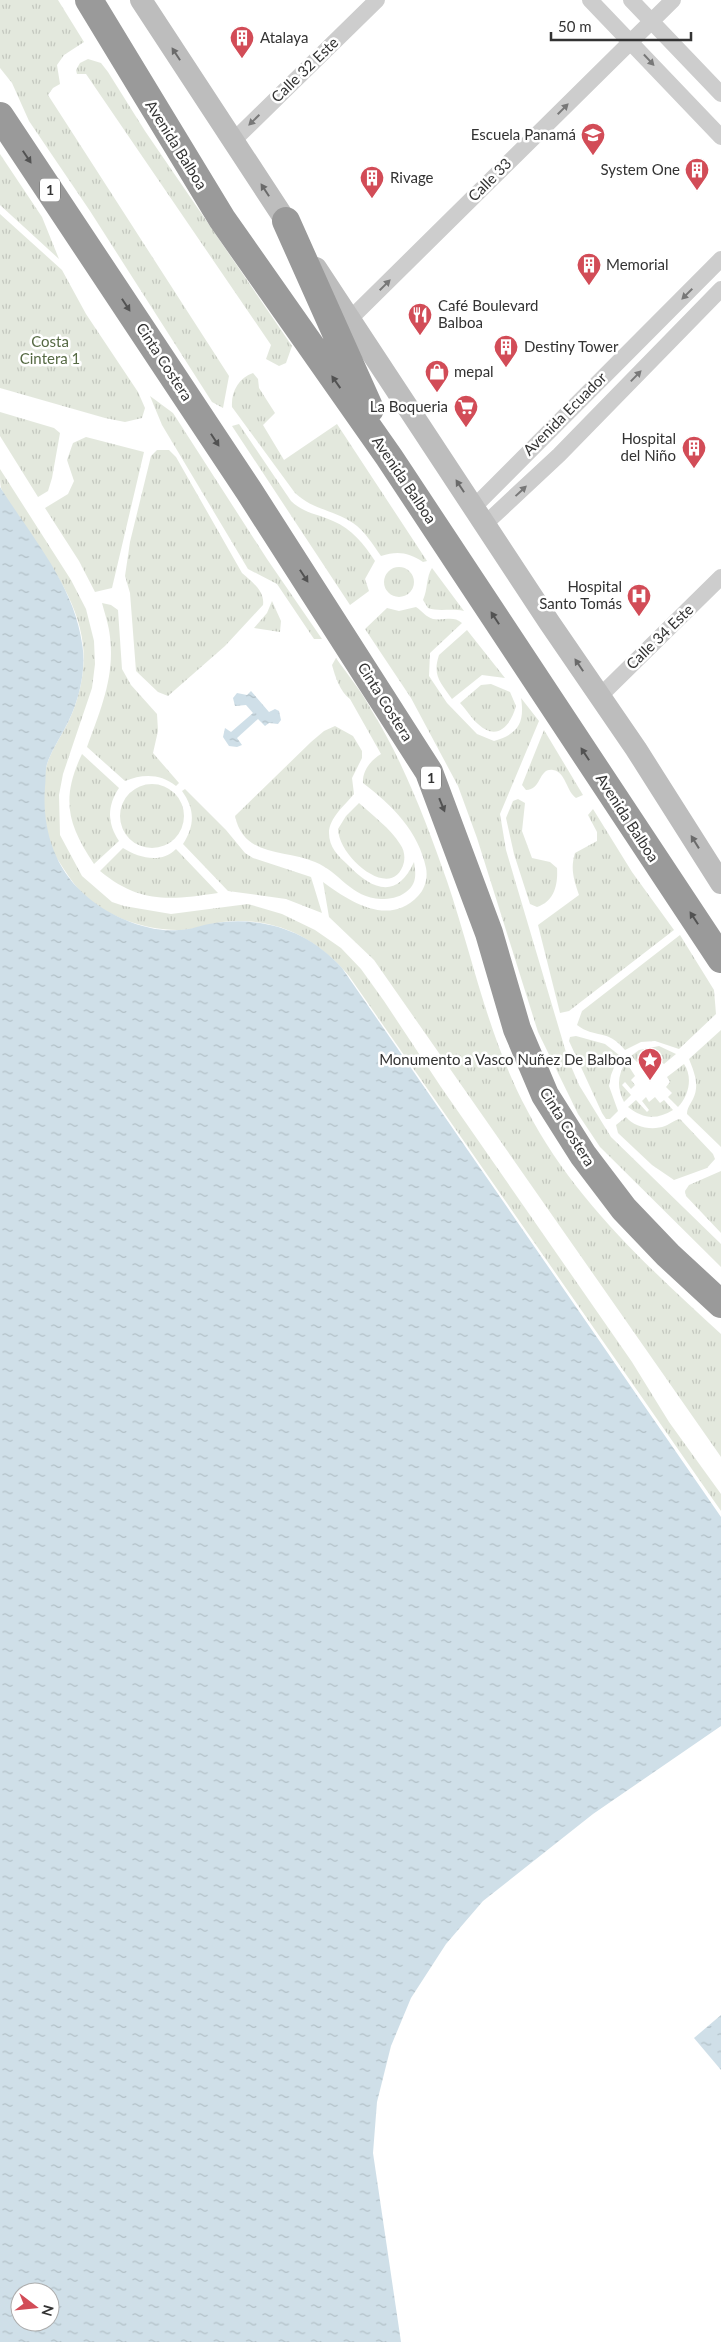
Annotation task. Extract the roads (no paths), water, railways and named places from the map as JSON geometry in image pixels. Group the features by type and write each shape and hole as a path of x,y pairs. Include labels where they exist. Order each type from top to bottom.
{"highway":[{"name":"Avenida Balboa","path":"89,0 222,219 389,457 721,959"},
{"name":"Cinta Costera","path":"0,116 243,483 429,772 489,933 517,1029 545,1095 583,1156 624,1209 668,1255 721,1304"},
{"path":"286,221 376,422 389,457"}],"main road":[{"path":"141,0 479,516 718,873"}],"street":[{"name":"Calle 32 Este","path":"233,141 377,0"},
{"path":"590,0 721,137"},
{"path":"632,0 721,94"},
{"name":"Calle 33","path":"350,319 673,0"},
{"name":"Avenida Ecuador","path":"479,516 721,259"},
{"name":"Avenida Ecuador","path":"479,516 559,455 721,289"},
{"name":"Calle 34 Este","path":"600,696 721,577"}],"water":[{"path":"0,487 61,581 70,601 82,643 82,677 77,699 69,721 50,755 46,770 45,816 52,844 64,871 92,901 128,921 154,929 167,930 228,922 264,924 282,928 314,943 342,968 721,1517 721,1726 593,1814 483,1901 446,1944 411,1998 391,2046 377,2102 373,2153 401,2342 0,2342"},
{"path":"251,691 269,712 275,709 279,711 281,720 278,724 269,723 265,726 258,719 237,738 242,745 237,747 229,746 223,737 225,728 231,732 253,713 246,705 235,706 233,698 237,693 247,695"},
{"path":"721,2015 721,2070 694,2038"}],"place":[{"name":"Atalaya","path":"242,59"},
{"name":"Escuela Panamá","path":"593,156"},
{"name":"System One","path":"697,191"},
{"name":"Rivage","path":"372,199"},
{"name":"Memorial","path":"589,286"},
{"name":"Café Boulevard Balboa","path":"420,336"},
{"name":"Destiny Tower","path":"506,368"},
{"name":"mepal","path":"437,393"},
{"name":"La Boqueria","path":"466,428"},
{"name":"Hospital del Niño","path":"694,469"},
{"name":"Hospital Santo Tomás","path":"639,617"},
{"name":"Monumento a Vasco Nuñez De Balboa","path":"650,1081"}],"park label":[{"name":"Costa Cintera 1","path":"50,350"}]}
